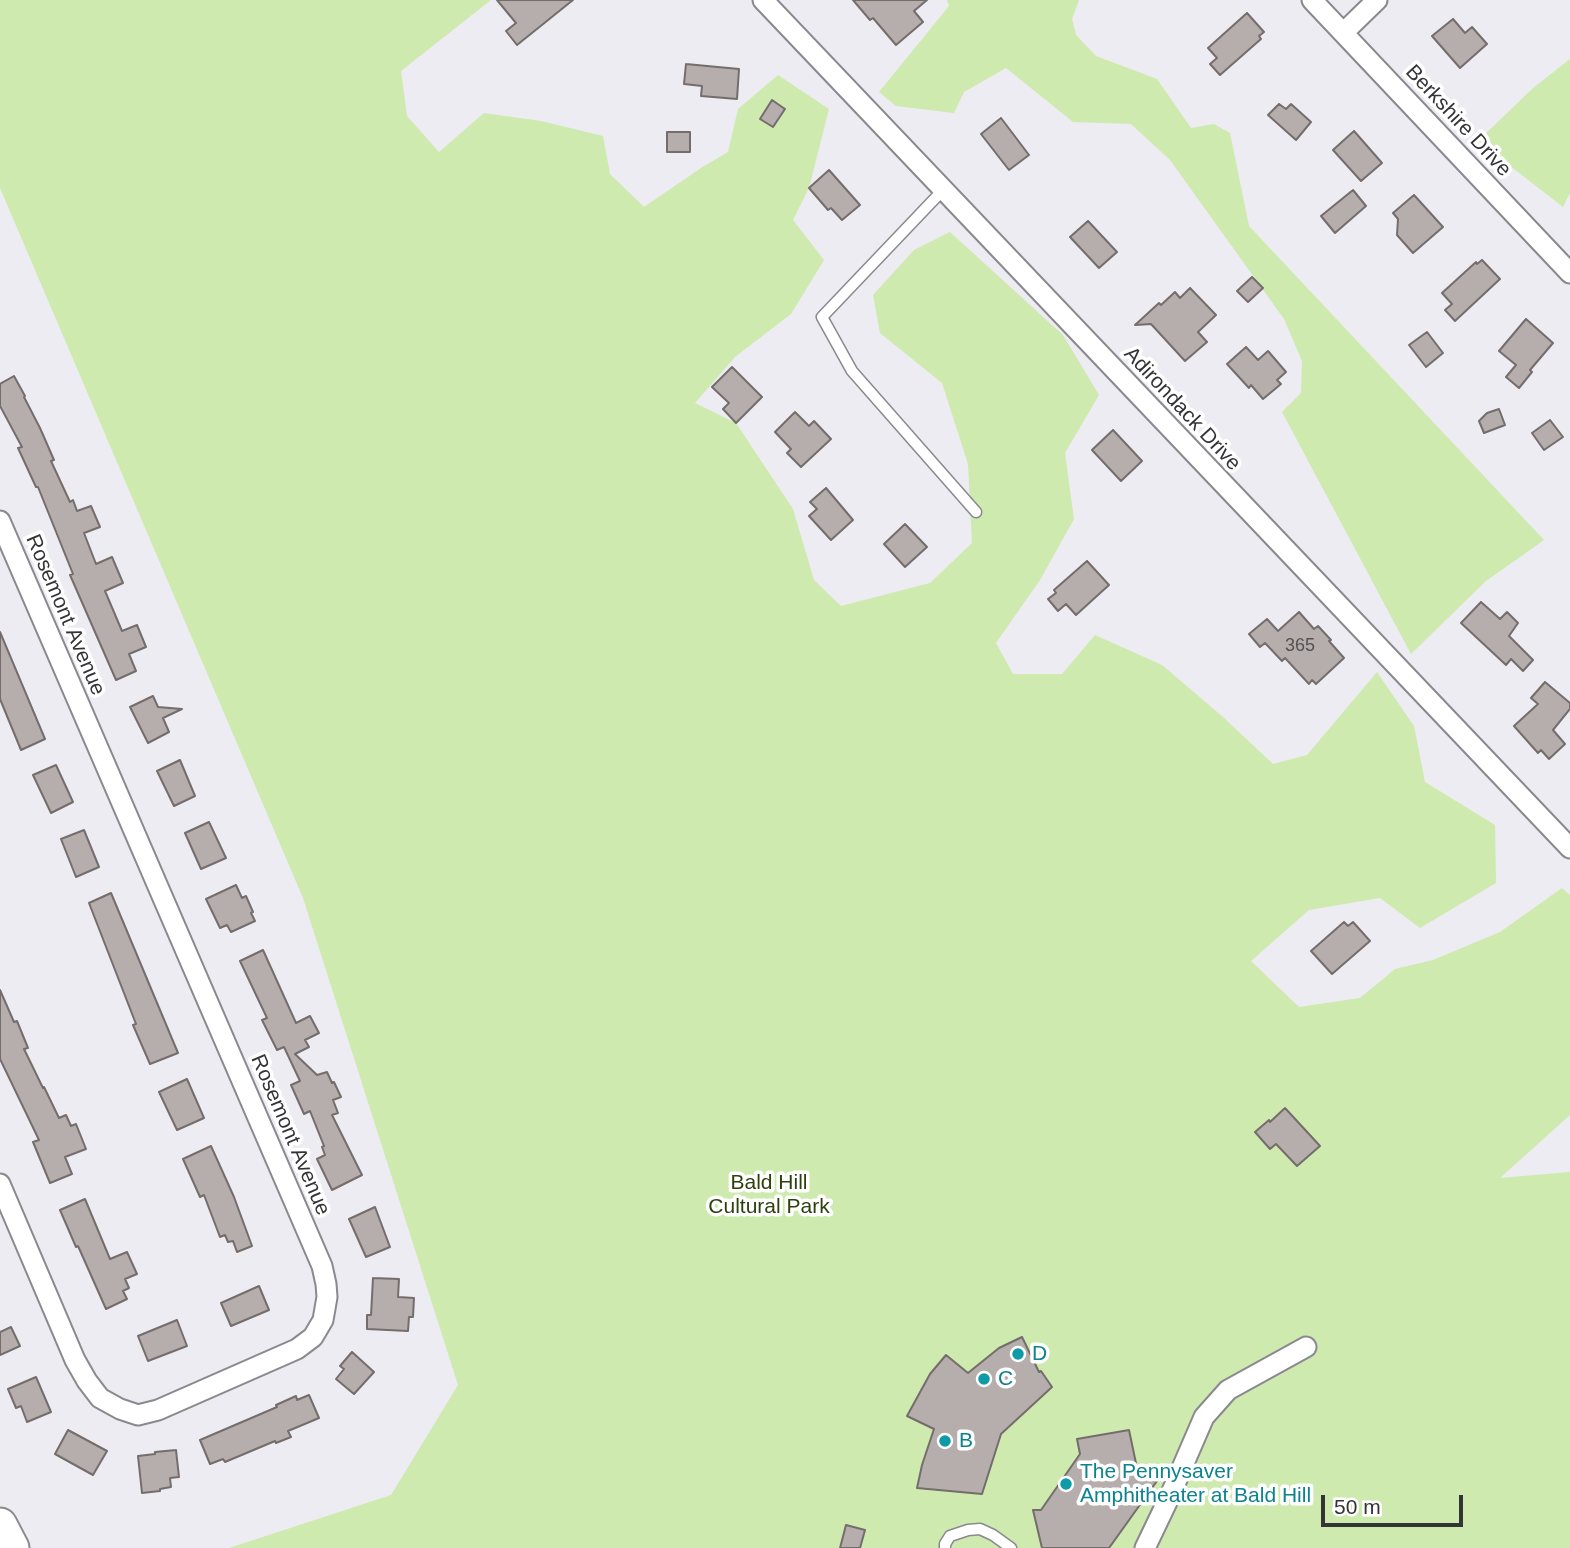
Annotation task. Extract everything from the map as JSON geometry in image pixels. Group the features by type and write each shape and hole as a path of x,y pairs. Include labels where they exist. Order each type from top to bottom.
{"highway":[{"path":"0,1525 12,1548"}],"street":[{"name":"Adirondack Drive","path":"763,0 1570,848"},
{"name":"Berkshire Drive","path":"1312,0 1570,273"},
{"path":"1343,33 1377,0"},
{"name":"Rosemont Avenue","path":"0,521 322,1266 327,1297 323,1320 313,1337 284,1355 158,1410 138,1415 120,1409 100,1398 75,1360 0,1184"},
{"path":"1146,1548 1204,1416 1228,1390 1306,1348"}],"lane":[{"path":"943,190 822,317 852,371 976,512"},
{"path":"945,1548 950,1536 980,1529 1011,1548"}],"green space":[{"name":"Bald Hill Cultural Park","path":"0,0 491,0 401,71 407,116 439,152 484,113 541,121 603,136 610,174 644,207 728,152 738,109 778,75 829,109 809,188 793,220 824,260 791,314 735,357 695,403 736,423 793,509 814,580 841,606 930,583 972,543 968,464 942,383 880,333 873,295 914,250 950,232 1063,335 1099,395 1065,453 1074,519 1040,580 996,643 1013,674 1062,674 1095,635 1162,665 1273,764 1307,755 1377,672 1414,726 1425,782 1495,825 1496,883 1420,928 1380,898 1309,910 1251,961 1299,1007 1360,998 1395,969 1433,960 1500,932 1562,888 1570,895 1570,1115 1500,1178 1570,1172 1570,1548 229,1548 391,1495 458,1385 303,898 0,188"},
{"path":"947,0 1079,0 1072,19 1076,35 1096,56 1157,79 1191,128 1214,124 1230,133 1249,226 1544,540 1486,581 1411,654 1282,412 1301,393 1302,361 1284,319 1170,160 1131,124 1073,122 1006,68 964,92 954,113 896,106 879,92 949,6"},
{"path":"1570,59 1570,193 1563,207 1478,141 1533,88"}],"building":[{"path":"497,0 573,0 517,45 506,31 516,23"},
{"path":"853,0 927,0 914,11 923,22 896,45"},
{"path":"1247,13 1264,32 1259,36 1261,39 1220,75 1210,64 1217,58 1208,48"},
{"path":"1453,19 1465,33 1472,27 1487,44 1460,68 1432,36"},
{"path":"686,64 739,69 737,99 701,96 702,86 684,84"},
{"path":"772,100 785,109 773,127 760,119"},
{"path":"1279,104 1286,109 1291,104 1311,122 1296,140 1268,115"},
{"path":"1001,118 1029,155 1009,170 981,134"},
{"path":"1354,131 1382,163 1361,181 1333,150"},
{"path":"667,132 690,132 690,152 667,152"},
{"path":"829,170 860,205 842,220 831,208 828,210 809,188"},
{"path":"1353,190 1366,206 1335,233 1321,216"},
{"path":"1414,195 1443,227 1413,253 1397,235 1398,219 1393,213"},
{"path":"1088,221 1117,252 1099,268 1070,237"},
{"path":"1482,260 1500,279 1455,321 1445,310 1452,304 1442,293 1476,262 1477,264"},
{"path":"1252,277 1263,288 1248,302 1237,291"},
{"path":"1190,288 1216,315 1198,332 1207,342 1185,361 1151,324 1135,325 1175,292 1180,298"},
{"path":"1526,319 1553,343 1519,388 1506,377 1516,365 1499,351"},
{"path":"1427,332 1443,353 1426,367 1409,345"},
{"path":"1246,347 1258,360 1268,351 1286,372 1277,380 1281,384 1263,399 1227,364"},
{"path":"732,367 762,397 736,423 723,409 729,403 712,387"},
{"path":"14,376 40,428 54,460 51,461 70,502 73,500 77,511 91,506 100,527 84,533 96,564 112,557 123,583 105,591 122,631 137,625 146,647 129,654 136,671 116,680 70,575 73,574 38,487 18,448 22,447 0,406 0,384"},
{"path":"1499,409 1505,425 1484,433 1479,421 1487,413"},
{"path":"795,412 809,426 814,421 831,439 801,467 787,453 791,449 775,432"},
{"path":"1550,420 1563,437 1544,450 1532,433"},
{"path":"1113,430 1142,461 1121,481 1092,450"},
{"path":"826,488 853,520 831,540 809,516 817,509 810,502"},
{"path":"905,524 927,547 905,567 884,544"},
{"path":"1087,561 1109,585 1076,615 1066,604 1058,611 1048,599 1056,593 1054,590"},
{"path":"1481,602 1500,619 1507,612 1518,623 1509,636 1533,660 1523,671 1511,659 1506,665 1461,623"},
{"path":"1299,612 1314,629 1318,626 1344,658 1316,684 1312,680 1309,684 1285,658 1282,661 1265,643 1260,647 1249,634 1267,619 1278,631"},
{"path":"0,632 45,739 21,750 0,699"},
{"path":"1545,682 1570,703 1570,709 1553,730 1565,744 1549,759 1541,750 1538,753 1514,726 1538,704 1531,698"},
{"path":"153,696 158,707 182,709 163,718 169,732 148,743 130,707"},
{"path":"180,760 195,796 174,806 157,771"},
{"path":"56,765 73,802 51,813 33,775"},
{"path":"209,822 226,858 201,869 185,833"},
{"path":"84,830 99,867 76,877 61,839"},
{"path":"236,885 242,898 246,896 255,921 231,932 227,925 220,928 206,899"},
{"path":"111,893 178,1053 150,1064 89,903"},
{"path":"1344,922 1348,926 1353,922 1370,941 1332,974 1311,951"},
{"path":"263,950 296,1023 310,1016 319,1033 305,1040 309,1047 295,1054 317,1075 327,1072 341,1097 333,1100 338,1113 332,1115 362,1175 332,1190 317,1159 325,1155 324,1146 310,1111 304,1114 291,1085 300,1081 284,1047 277,1050 262,1020 267,1018 240,961"},
{"path":"0,990 28,1048 24,1049 59,1118 66,1115 71,1126 76,1124 86,1149 65,1157 72,1174 50,1183 33,1142 39,1140 0,1059"},
{"path":"187,1079 204,1118 177,1130 159,1092"},
{"path":"1285,1108 1320,1146 1297,1166 1276,1144 1270,1149 1255,1132"},
{"path":"211,1146 252,1246 237,1252 233,1241 228,1242 225,1235 220,1237 204,1195 200,1197 183,1159"},
{"path":"85,1199 110,1259 127,1252 137,1274 125,1279 129,1288 123,1291 127,1299 106,1309 60,1210"},
{"path":"375,1207 390,1247 366,1257 349,1219"},
{"path":"373,1278 399,1279 398,1297 414,1298 413,1317 409,1317 408,1331 367,1329 367,1315 371,1315"},
{"path":"259,1286 269,1310 231,1326 221,1303"},
{"path":"177,1320 187,1346 148,1361 138,1336"},
{"path":"11,1327 20,1346 0,1355 0,1332"},
{"path":"1022,1337 1039,1372 1041,1371 1052,1387 1001,1434 982,1494 917,1488 934,1429 907,1416 930,1374 946,1355 968,1373 999,1348"},
{"path":"352,1352 374,1372 354,1394 336,1379 344,1369 340,1366"},
{"path":"36,1377 51,1412 27,1422 21,1406 16,1408 8,1389"},
{"path":"309,1395 319,1418 288,1431 291,1437 225,1462 223,1459 210,1464 200,1440 296,1396 297,1400"},
{"path":"68,1430 107,1451 93,1475 55,1454"},
{"path":"1129,1430 1137,1468 1157,1481 1109,1548 1042,1548 1033,1510 1041,1510 1080,1454 1077,1439"},
{"path":"176,1450 179,1477 170,1478 171,1487 142,1493 138,1456"},
{"path":"846,1525 865,1530 860,1548 840,1548"}],"place":[{"name":"D","path":"1018,1354"},
{"name":"C","path":"984,1379"},
{"name":"B","path":"945,1441"},
{"name":"The Pennysaver Amphitheater at Bald Hill","path":"1066,1484"}]}
